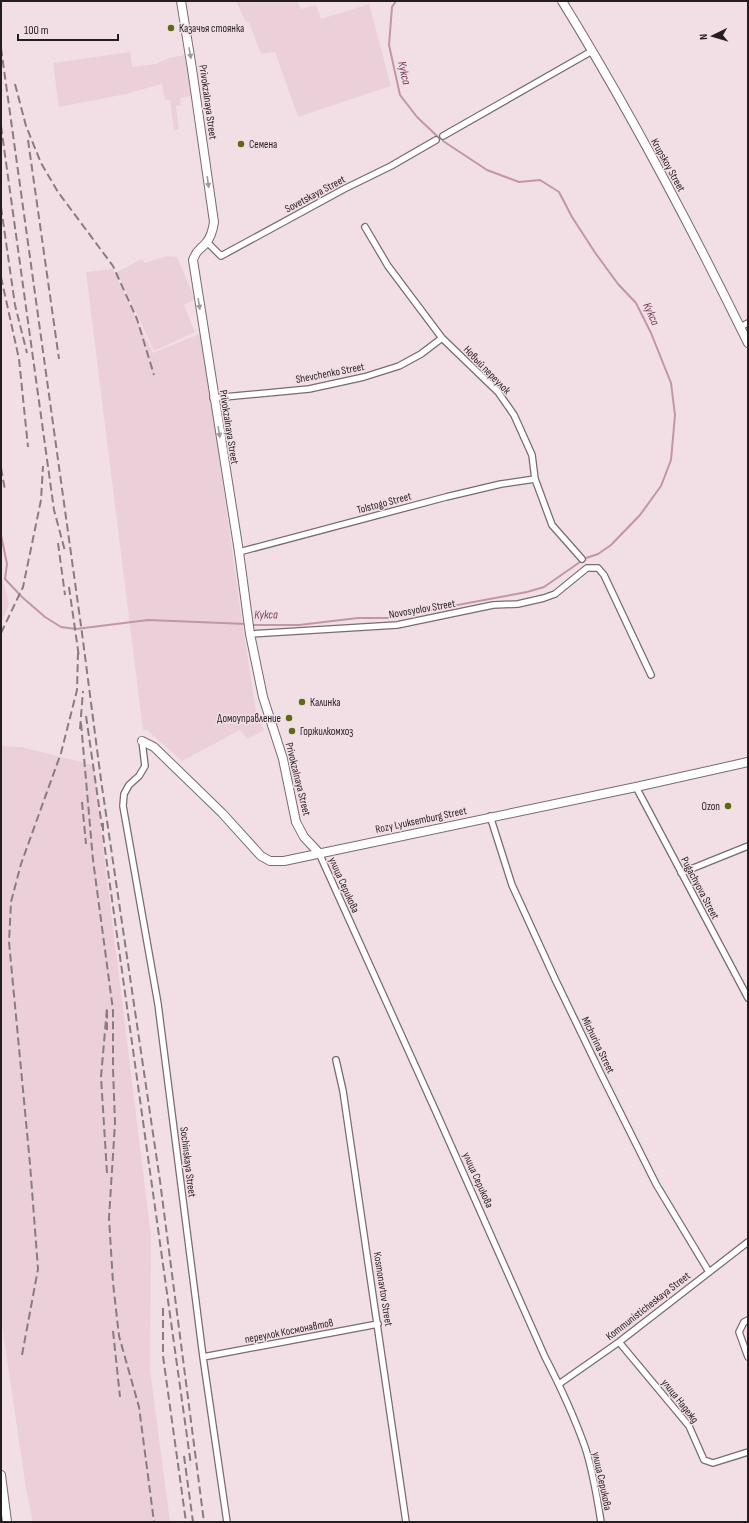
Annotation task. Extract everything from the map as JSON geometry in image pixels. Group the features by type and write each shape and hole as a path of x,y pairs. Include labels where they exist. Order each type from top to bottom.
{"street":[{"name":"Privokzalnaya Street","path":"181,1 214,222 212,232 207,242 196,251 193,260 249,628 263,697 283,759 296,822 304,837 319,853"},
{"name":"Krupskoy Street","path":"562,1 592,51 670,190 748,343"},
{"path":"443,136 592,51"},
{"name":"Sovetskaya Street","path":"207,242 221,256 344,189 391,166 436,140"},
{"name":"Новый переулок","path":"365,227 388,266 442,338 498,392 514,415 532,455 535,480 552,525 582,559"},
{"path":"740,327 748,322"},
{"name":"Shevchenko Street","path":"213,398 309,389 364,377 399,366 421,354 442,338"},
{"name":"Tolstogo Street","path":"238,552 446,497 501,484 535,480"},
{"name":"Novosyolov Street","path":"249,628 397,625 493,605 518,604 544,598 555,594 587,568 598,568 604,575 651,675"},
{"name":"Rozy Lyuksemburg Street","path":"142,741 154,747 222,813 261,856 270,861 284,861 748,762"},
{"name":"Sochinskaya Street","path":"142,741 145,766 139,776 129,785 124,794 123,806 158,1004 203,1357 227,1522"},
{"name":"Pugachyova Street","path":"636,787 748,998"},
{"name":"Michurina Street","path":"490,816 512,885 571,1013 656,1184 709,1272"},
{"path":"681,874 748,846"},
{"name":"улица Серикова","path":"319,853 545,1357 559,1384 585,1448 594,1483 601,1522"},
{"name":"Kosmonavtov Street","path":"336,1060 378,1324 406,1522"},
{"name":"Kommunisticheskaya Street","path":"559,1384 619,1342 748,1242"},
{"path":"748,1320 744,1322 739,1332 748,1356"},
{"name":"переулок Космонавтов","path":"203,1357 378,1324"},
{"name":"улица Надежд","path":"619,1342 689,1426 704,1460 713,1463 748,1452"},
{"path":"1,1475 8,1522"}],"shaded area":[{"path":"236,1 297,1 301,9 316,5 321,19 369,4 391,86 298,117 275,52 261,54 249,22 246,22"},
{"path":"130,52 132,67 156,64 169,58 185,55 191,96 180,98 181,105 176,106 179,129 174,130 170,100 165,100 162,84 126,94 59,107 53,63"},
{"path":"167,256 177,257 195,299 184,305 195,332 154,351 117,272 142,259 145,263"},
{"path":"113,269 153,353 202,333 256,711 264,730 248,739 240,730 182,761 147,730 143,730 86,272"},
{"path":"1,573 9,604 1,624"},
{"path":"1,746 22,747 93,765 151,1236 150,1370 170,1522 33,1522 26,1489 1,1318"}],"waterway":[{"name":"Кукса","path":"396,1 392,7 389,45 400,95 417,117 437,136"},
{"name":"Кукса","path":"443,141 487,170 519,182 540,180 559,192 572,217 596,254 618,284 636,303 651,333 671,383 675,415 671,460 661,486 640,515 611,545 598,554 586,558"},
{"name":"Кукса","path":"1,535 7,564 5,579 22,597 45,617 61,627 76,629 148,620 247,624"},
{"name":"Кукса","path":"251,625 299,625 358,618 387,618 527,592 544,587 580,562"}],"railway":[{"path":"1,48 101,780 160,1181 204,1522"},
{"path":"15,84 26,126 41,163 58,192 113,266 137,319 154,375"},
{"path":"1,126 54,510 65,551"},
{"path":"28,140 59,359"},
{"path":"1,207 15,305 27,353"},
{"path":"1,277 19,359 28,447"},
{"path":"1,633 23,587 41,500 43,466"},
{"path":"1,468 5,490"},
{"path":"58,543 65,595"},
{"path":"69,587 79,657"},
{"path":"22,1355 38,1269 30,1164 9,942 11,902 21,864 61,753 77,690 78,653"},
{"path":"80,729 83,691"},
{"path":"86,716 102,827"},
{"path":"81,723 93,860 113,1010 115,1123 109,1218 113,1283 119,1336 139,1407 154,1522"},
{"path":"82,802 86,844"},
{"path":"103,823 103,835 191,1465"},
{"path":"107,1030 107,1008 101,1077 107,1173"},
{"path":"163,1308 163,1356 186,1522"},
{"path":"113,1331 120,1397"},
{"path":"184,1456 193,1522"}],"place":[{"name":"Казачья стоянка","path":"171,28"},
{"name":"Семена","path":"241,144"},
{"name":"Калинка","path":"302,702"},
{"name":"Домоуправление","path":"289,718"},
{"name":"Горжилкомхоз","path":"292,731"},
{"name":"Ozon","path":"728,806"}]}
